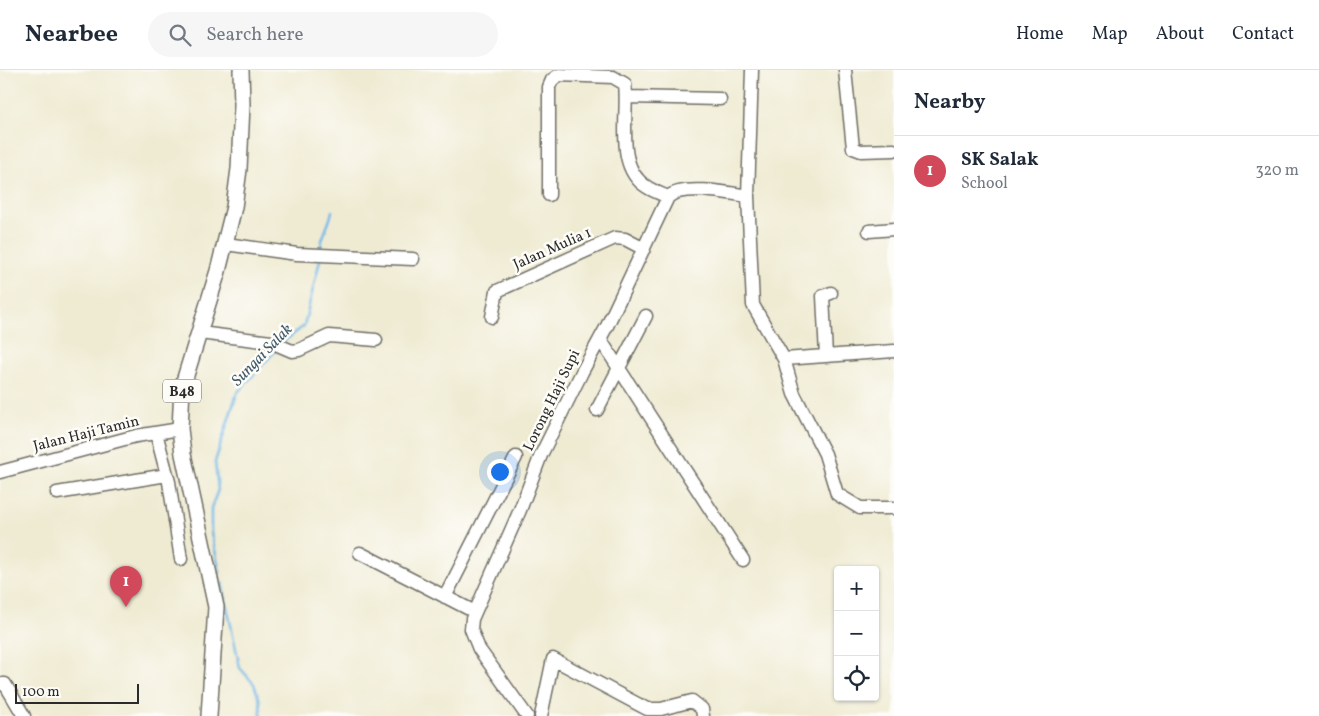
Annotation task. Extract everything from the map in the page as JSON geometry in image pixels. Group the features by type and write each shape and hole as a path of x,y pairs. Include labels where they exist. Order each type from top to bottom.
{"main road":[{"name":"B48","path":"209,716 216,607 214,588 183,454 180,429 182,388 226,244 234,208 239,169 242,104 241,70"}],"street":[{"path":"752,70 748,196 753,305 784,359 794,394 825,454 838,494 860,508 894,508"},
{"path":"845,70 853,148 861,151 894,150"},
{"path":"549,195 549,88 552,80 559,75 613,77 625,84 627,97 626,155 632,172 645,186 668,197 673,193 693,191 748,196"},
{"path":"627,97 720,99"},
{"name":"Lorong Haji Supi","path":"527,716 474,638 471,629 474,612 542,456 668,197"},
{"path":"869,231 894,230"},
{"name":"Jalan Mulia 1","path":"492,317 497,291 597,246 615,238 625,239 644,249"},
{"path":"226,244 320,255 413,259"},
{"path":"826,356 823,296 831,293"},
{"path":"597,410 646,316"},
{"path":"200,333 281,345 292,351 299,350 329,336 376,340"},
{"path":"600,339 743,560"},
{"path":"784,359 894,351"},
{"name":"Jalan Haji Tamin","path":"0,472 136,436 180,429"},
{"path":"156,433 167,475 181,559"},
{"path":"445,597 516,457"},
{"path":"57,493 167,475"},
{"path":"360,553 474,612"},
{"path":"541,716 553,659 647,709 661,709 692,701 702,709 703,716"},
{"path":"0,684 5,684 24,716"}],"waterway":[{"name":"Sungai Salak","path":"320,252 332,211"},
{"name":"Sungai Salak","path":"283,342 304,326 320,260"},
{"name":"Sungai Salak","path":"220,572 211,533 211,508 218,490 215,462 237,393 278,348"},
{"name":"Sungai Salak","path":"222,583 240,668 254,684 260,701 261,716"}],"place":[{"name":"SK Salak","path":"126,607"}]}
